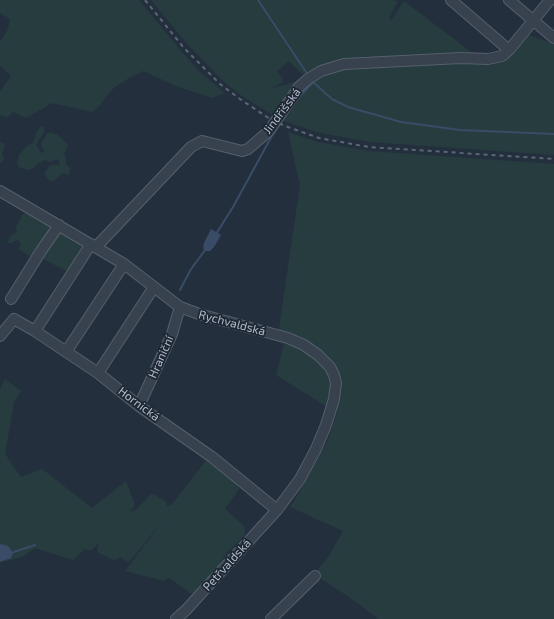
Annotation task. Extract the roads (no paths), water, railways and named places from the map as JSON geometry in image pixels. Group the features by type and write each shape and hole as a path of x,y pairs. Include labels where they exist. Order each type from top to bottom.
{"street":[{"path":"451,0 509,50 550,0"},
{"path":"509,0 554,38"},
{"name":"Jindřišská","path":"35,331 93,245 190,146 202,141 242,151 248,149 269,131 299,87 308,79 321,71 344,64 446,59 488,59 502,56 509,50"},
{"name":"Rychvaldská","path":"0,191 26,208 59,225 124,264 180,307 199,314 288,338 318,355 330,367 336,383 334,399 326,424 316,449 300,479 277,510"},
{"path":"10,299 40,251 59,225"},
{"path":"66,352 124,264"},
{"path":"98,373 154,287"},
{"name":"Hraniční","path":"139,406 172,334 180,307"},
{"name":"Hornická","path":"0,336 14,319 35,331 98,373 139,406 212,457 277,510"},
{"name":"Petřvaldská","path":"176,619 277,510"},
{"path":"271,619 315,576"}],"water":[{"path":"211,229 221,235 210,251 205,251 203,248 204,243"},
{"path":"0,544 8,546 13,553 11,558 0,562"}],"waterway":[{"path":"258,0 308,75"},
{"path":"295,102 313,82 312,80"},
{"path":"313,82 332,99 348,107 401,122 460,130 554,134"},
{"path":"216,234 233,207 274,132"},
{"path":"180,290 191,269 206,249"},
{"path":"11,553 35,545"}],"railway":[{"path":"145,0 184,48 220,84 270,119 285,126 319,138 369,147 554,159"}]}
